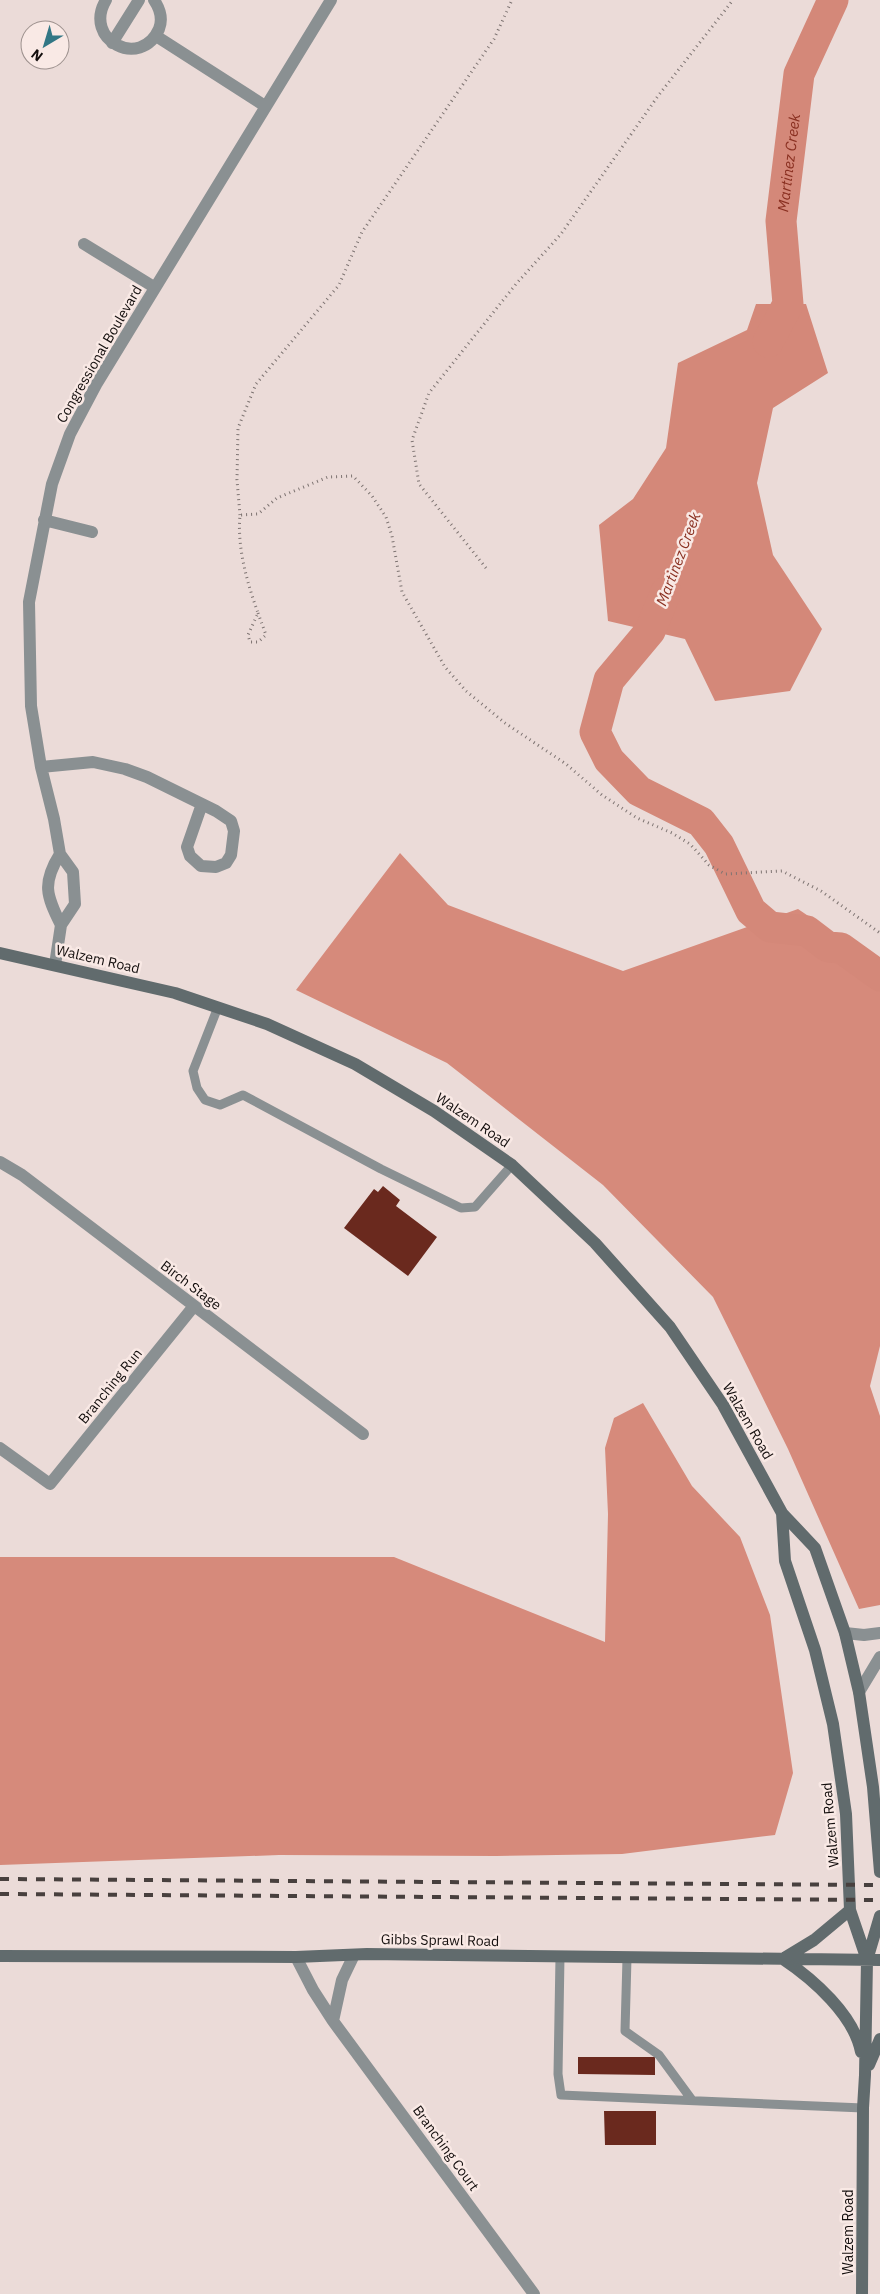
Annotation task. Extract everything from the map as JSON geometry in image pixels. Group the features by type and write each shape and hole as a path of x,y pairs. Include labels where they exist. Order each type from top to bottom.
{"main road":[{"name":"Walzem Road","path":"0,953 175,993 267,1024 355,1064 434,1110 512,1165 595,1243 670,1327 723,1405 782,1513 815,1548 845,1632 859,1692 872,1779 880,1872"},
{"name":"Walzem Road","path":"782,1513 785,1561 815,1650 840,1763 846,1814 850,1910 867,1960"},
{"path":"850,1910 814,1940 782,1959 803,1973 835,2005 859,2040 865,2075"},
{"name":"Walzem Road","path":"862,2294 863,2108 867,1960 880,1916"},
{"name":"Gibbs Sprawl Road","path":"0,1956 296,1957 354,1955 880,1960"},
{"path":"865,2075 880,2039"}],"street":[{"path":"106,0 100,17 105,36 121,48 140,48 156,36 161,16 154,0"},
{"path":"112,43 139,0"},
{"name":"Congressional Boulevard","path":"55,965 60,925 75,904 73,872 60,854 54,819 41,767 31,706 29,602 52,484 70,434 97,383 331,0"},
{"path":"156,36 266,106"},
{"path":"84,244 154,287"},
{"path":"44,520 92,532"},
{"path":"41,767 93,762 125,769 202,804 231,821 234,831 231,855 226,863 216,867 201,866 190,856 187,847 202,804"},
{"path":"60,854 48,872 49,902 60,925"},
{"name":"Birch Stage","path":"0,1162 22,1175 363,1434"},
{"name":"Branching Run","path":"0,1448 50,1484 194,1306"},
{"path":"845,1632 864,1635 880,1634"},
{"path":"859,1692 880,1657"},
{"path":"333,2021 342,1980 354,1955"},
{"name":"Branching Court","path":"296,1957 313,1990 333,2021 534,2294"}],"lane":[{"path":"218,1007 193,1071 197,1088 205,1100 220,1105 243,1095 381,1169 461,1208 475,1207 512,1165"},
{"path":"560,1956 558,2074 561,2095 863,2108"},
{"path":"627,1958 625,2031 659,2055 692,2100"}],"path":[{"path":"258,613 248,635 250,642 258,642 266,635 249,588 242,553 237,480 238,428 256,384 339,285 362,232 494,39 512,0"},
{"path":"486,568 419,484 412,440 429,393 516,284 561,234 658,96 733,0"},
{"path":"240,515 258,514 277,498 328,477 353,476 372,496 386,517 392,536 402,592 445,667 466,692 505,723 566,764 602,796 637,818 690,844 709,865 725,874 782,871 821,891 880,933"}],"shaded area":[{"path":"400,853 448,905 623,971 798,909 863,953 880,961 880,1346 870,1386 880,1416 880,1605 859,1609 788,1449 713,1297 603,1185 447,1063 296,990"},
{"path":"643,1403 692,1486 740,1537 770,1615 793,1773 775,1835 622,1854 496,1856 279,1855 0,1865 0,1557 394,1557 605,1642 608,1514 605,1448 614,1418"}],"water":[{"path":"756,304 806,304 828,373 773,408 757,483 773,555 822,629 790,691 715,701 685,639 608,621 599,525 633,499 666,448 678,363 747,330"}],"building":[{"path":"383,1186 400,1200 396,1206 437,1237 408,1276 344,1228 374,1189 378,1192"},
{"path":"578,2057 655,2057 655,2075 578,2074"},
{"path":"604,2111 656,2111 656,2145 605,2145"}],"waterway":[{"name":"Martinez Creek","path":"768,342 788,304 781,221 799,74 833,0"},
{"name":"Martinez Creek","path":"666,592 650,631 609,680 595,732 609,760 639,791 701,822 719,845 751,911 770,927 807,931 828,947 841,948 880,976"}],"railway":[{"path":"0,1879 880,1885"},
{"path":"0,1894 880,1900"}]}
